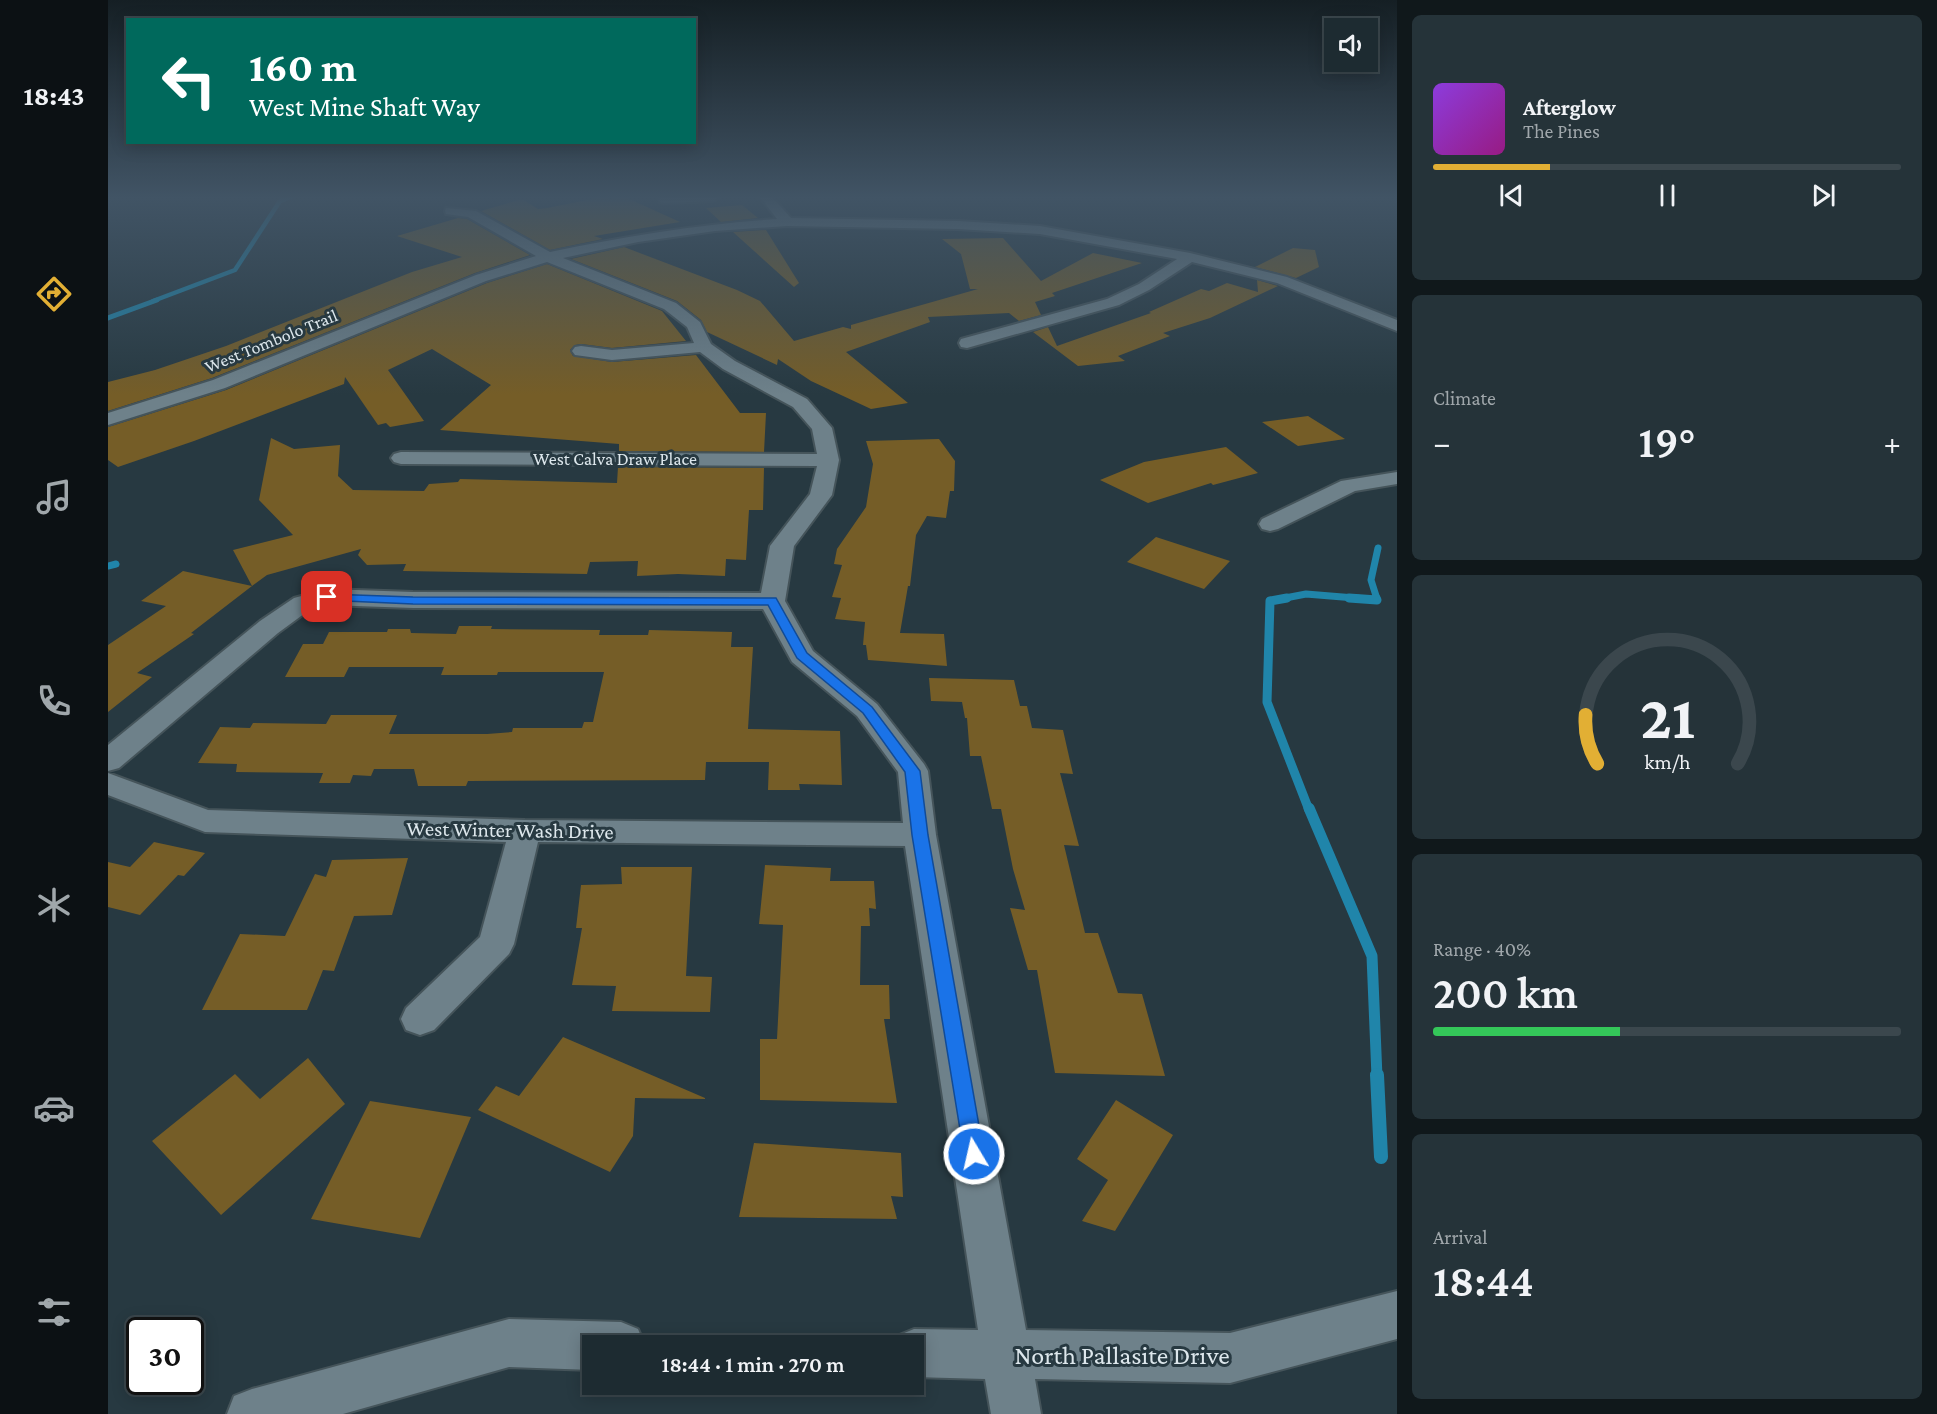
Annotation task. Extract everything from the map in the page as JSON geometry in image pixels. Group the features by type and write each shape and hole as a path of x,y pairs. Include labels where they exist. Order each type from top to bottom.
{"street":[{"name":"West Tombolo Trail","path":"108,419 219,384 481,278 529,263"},
{"path":"563,263 670,306 694,325 704,347 729,365 800,403 822,428 829,460 821,495 782,546 772,601 802,656 867,710 913,771 920,835 1016,1414"},
{"path":"967,343 1113,302 1144,287 1181,263"},
{"name":"West Tombolo Trail","path":"1214,263 1282,280 1397,326"},
{"path":"581,351 612,355 704,347"},
{"name":"West Calva Draw Place","path":"401,458 829,460"},
{"path":"1270,524 1349,486 1397,478"},
{"path":"108,761 269,627 303,603 327,597 425,600 772,601"},
{"name":"West Winter Wash Drive","path":"108,783 205,821 525,831 920,835"},
{"path":"420,1019 496,944 525,831"},
{"name":"North Pallasite Drive","path":"924,1353 1230,1358 1397,1315"},
{"path":"252,1414 509,1342 582,1345"}],"building":[{"path":"442,263 506,263 475,273 212,378 108,411 108,382 155,370 226,346 412,272"},
{"path":"581,263 666,263 760,301 794,341 843,327 851,329 851,325 978,289 970,289 963,263 1025,263 1041,281 1074,263 1142,263 1052,293 1055,296 1035,302 1041,315 1019,321 1009,313 928,317 930,322 846,352 908,403 871,409 811,381 778,359 777,365 707,332 701,320 677,301"},
{"path":"767,263 787,263 799,283 794,287"},
{"path":"1263,263 1318,263 1319,267 1296,278 1255,267"},
{"path":"547,264 662,311 686,341 612,348 581,344 575,345 570,350 573,356 612,362 696,355 740,413 766,413 764,452 619,451 619,444 440,430 491,385 432,349 388,370 424,421 390,427 386,423 378,425 345,377 344,384 194,441 118,467 108,460 108,427 226,390 487,283"},
{"path":"1257,280 1278,286 1210,318 1163,333 1170,336 1118,356 1125,361 1078,366 1033,332 1048,327 1057,346 1151,313 1149,312 1201,289 1209,291 1227,283 1258,292"},
{"path":"1308,416 1345,439 1298,446 1262,422"},
{"path":"271,438 294,449 340,445 338,476 353,490 424,491 429,484 458,482 460,479 617,483 618,467 764,468 763,510 749,510 746,560 726,559 725,576 678,574 637,576 638,561 590,562 587,574 403,571 406,564 367,565 358,555 361,549 267,575 252,586 233,550 293,535 259,500"},
{"path":"939,439 955,461 954,491 950,491 946,518 927,516 916,535 910,586 908,586 900,633 944,634 947,666 868,660 866,645 863,645 865,622 835,619 841,598 832,597 842,565 834,564 837,549 866,507 873,464 866,441"},
{"path":"1226,447 1258,473 1213,485 1211,483 1148,503 1100,480 1144,462"},
{"path":"1156,537 1230,561 1204,589 1127,562"},
{"path":"183,571 252,586 191,633 194,634 137,673 152,677 108,712 108,645 166,606 141,601"},
{"path":"459,626 492,626 491,629 600,630 599,635 648,635 649,630 732,632 731,647 753,647 748,729 840,731 842,785 799,784 800,790 768,790 769,762 706,762 705,780 468,781 466,786 418,786 414,769 374,769 371,776 353,775 350,783 319,783 323,773 236,772 237,764 198,763 220,727 250,728 253,723 326,724 331,715 397,715 389,734 487,734 512,732 513,728 582,728 584,722 593,722 604,672 498,672 497,675 441,675 444,667 349,667 344,677 285,677 303,644 323,644 329,632 387,632 388,629 410,629 411,633 456,634"},
{"path":"929,678 1014,680 1020,706 1027,706 1032,728 1063,730 1073,774 1060,773 1079,846 1064,845 1085,933 1098,933 1118,993 1142,994 1165,1076 1055,1073 1037,970 1028,970 1010,908 1025,910 1013,869 1001,809 992,809 981,756 970,756 967,718 965,718 962,702 931,701"},
{"path":"154,842 205,853 184,876 178,875 140,915 108,907 108,862 130,867"},
{"path":"408,858 392,915 354,916 334,971 323,970 307,1010 202,1010 240,934 285,936 315,874 326,877 332,860"},
{"path":"765,865 831,868 830,881 874,881 876,909 869,908 870,926 861,926 860,985 889,985 890,1019 884,1019 897,1103 760,1100 760,1039 777,1039 783,925 759,924"},
{"path":"621,867 692,867 686,976 712,977 710,1012 612,1011 616,986 572,985 582,928 576,928 581,885 622,884"},
{"path":"563,1037 705,1099 635,1098 633,1136 610,1172 478,1110 496,1086 519,1096"},
{"path":"308,1058 345,1104 221,1215 152,1141 235,1074 260,1099"},
{"path":"1116,1100 1173,1135 1115,1231 1082,1221 1108,1180 1077,1159"},
{"path":"370,1101 471,1117 420,1238 311,1219"},
{"path":"754,1143 901,1153 903,1197 891,1196 897,1219 739,1217"}],"waterway":[{"path":"153,301 235,270 240,263"},
{"path":"108,318 157,300"},
{"path":"1377,599 1371,580 1378,548"},
{"path":"108,566 116,564"},
{"path":"1280,599 1306,594 1367,599"},
{"path":"1287,598 1270,601 1267,702 1309,810"},
{"path":"1349,598 1377,600 1376,598"},
{"path":"1309,808 1372,956 1377,1077"},
{"path":"1377,1075 1381,1157"}],"route":[{"path":"327,597 413,600 772,601 802,656 867,710 913,771 920,835 974,1154"}]}
